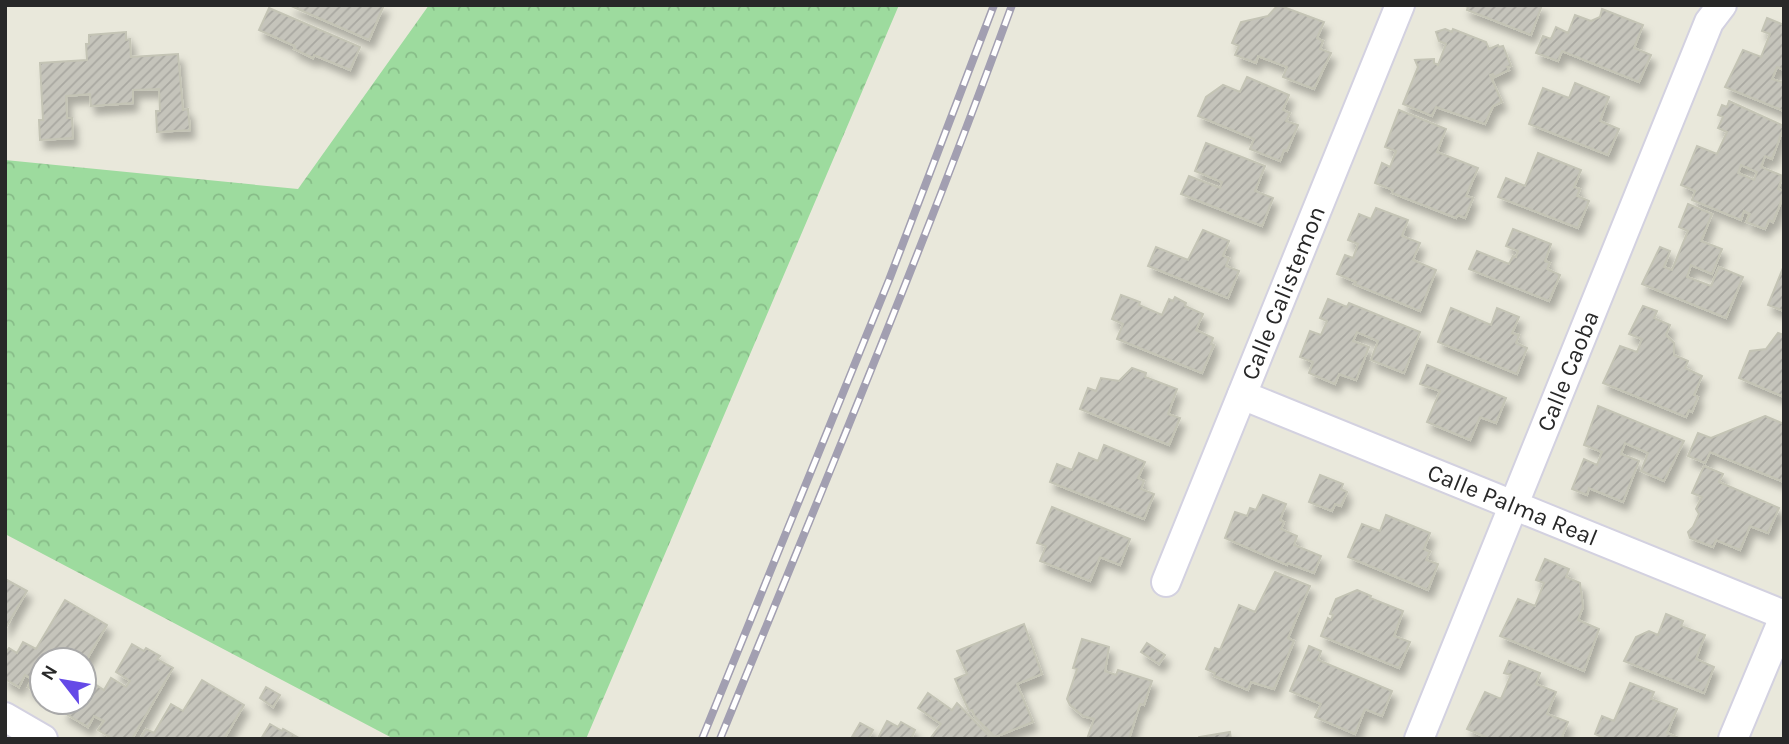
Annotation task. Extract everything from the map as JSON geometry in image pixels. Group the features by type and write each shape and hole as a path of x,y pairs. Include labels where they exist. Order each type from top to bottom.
{"street":[{"name":"Calle Calistemon","path":"1167,582 1400,5"},
{"name":"Calle Caoba","path":"1419,739 1709,22 1721,5"},
{"name":"Calle Palma Real","path":"1242,395 1784,616"},
{"path":"1733,739 1784,616"},
{"path":"5,717 43,739"}],"green space":[{"path":"429,5 899,5 586,739 394,739 5,534 5,160 298,189"}],"building":[{"path":"289,5 384,5 369,40"},
{"path":"1278,5 1324,22 1317,38 1323,41 1320,49 1331,53 1314,89 1283,77 1287,67 1258,56 1256,63 1235,55 1239,46 1232,43 1241,22 1268,16"},
{"path":"1463,5 1542,5 1531,35 1467,10 1468,7"},
{"path":"269,8 360,47 350,70 314,55 313,58 294,49 295,46 259,30"},
{"path":"1602,9 1643,25 1634,48 1651,55 1639,82 1562,51 1558,61 1536,53 1543,36 1551,39 1556,27 1568,33 1575,15 1591,21 1600,17"},
{"path":"1767,18 1784,25 1784,70 1777,67 1772,79 1784,83 1784,111 1725,87 1743,50 1761,57 1770,34 1762,31"},
{"path":"1445,29 1452,32 1453,29 1486,42 1489,49 1503,46 1511,66 1507,67 1509,70 1494,77 1493,74 1490,75 1502,102 1493,106 1485,124 1436,107 1432,116 1403,104 1418,67 1415,60 1434,59 1434,63 1438,65 1446,44 1439,41 1436,32"},
{"path":"126,32 126,40 130,39 131,57 178,54 183,110 188,109 190,130 157,132 159,89 133,90 133,103 91,106 90,94 66,96 67,118 72,118 73,138 40,140 39,120 43,120 40,63 87,60 86,44 89,44 89,35"},
{"path":"1247,77 1289,95 1283,110 1290,113 1286,121 1298,125 1280,161 1250,149 1254,139 1198,116 1206,97 1223,85 1240,92"},
{"path":"1575,83 1609,97 1600,121 1619,129 1608,155 1529,124 1543,88 1569,98"},
{"path":"1729,101 1784,126 1772,159 1765,156 1761,167 1783,176 1778,189 1784,191 1773,222 1769,220 1765,229 1746,222 1750,214 1744,211 1741,220 1692,200 1695,191 1681,185 1697,146 1717,154 1727,132 1718,128 1723,117 1718,115 1722,105 1727,107","holes":["1741,165 1757,172 1754,180 1738,173"]},
{"path":"1399,110 1446,129 1437,152 1478,168 1466,196 1473,198 1465,218 1458,215 1456,218 1392,193 1393,190 1375,183 1382,163 1390,167 1396,151 1385,147"},
{"path":"1206,143 1265,166 1255,191 1273,198 1262,226 1181,194 1189,176 1220,188 1222,182 1195,171"},
{"path":"1538,153 1581,170 1574,187 1580,189 1577,196 1589,201 1578,228 1498,197 1506,178 1525,186"},
{"path":"1688,204 1712,214 1701,241 1722,249 1712,274 1691,265 1687,277 1711,286 1719,267 1743,277 1726,318 1642,284 1660,247 1670,251 1664,267 1672,270 1688,231 1679,227"},
{"path":"1376,208 1408,220 1402,236 1420,243 1413,260 1436,270 1420,311 1354,284 1356,282 1337,274 1345,255 1353,258 1358,244 1348,240 1359,214 1371,219"},
{"path":"1513,229 1551,244 1545,261 1550,263 1547,269 1560,275 1549,301 1469,269 1477,251 1509,264 1518,251 1506,246"},
{"path":"1203,230 1229,241 1223,256 1229,258 1226,266 1239,271 1228,298 1148,266 1156,247 1188,260"},
{"path":"1784,268 1784,311 1768,305"},
{"path":"1121,295 1162,315 1169,299 1173,301 1175,297 1186,303 1185,306 1203,314 1196,330 1213,338 1211,344 1214,345 1202,373 1117,339 1123,324 1112,319"},
{"path":"1328,299 1347,307 1349,303 1420,332 1404,373 1371,360 1378,341 1357,332 1353,341 1369,347 1356,380 1339,374 1335,384 1309,373 1313,362 1300,357 1310,331 1321,335 1327,321 1320,318"},
{"path":"1643,306 1657,311 1654,318 1670,325 1666,335 1674,343 1674,355 1688,361 1685,368 1702,376 1694,395 1698,397 1692,412 1689,410 1686,417 1603,383 1620,346 1637,352 1642,339 1629,334"},
{"path":"1451,308 1491,325 1497,308 1519,317 1512,333 1519,335 1516,343 1527,348 1517,374 1438,342"},
{"path":"1778,333 1784,335 1784,397 1739,378 1750,351 1766,349"},
{"path":"1427,365 1506,398 1496,423 1480,417 1470,440 1427,422 1440,391 1420,384"},
{"path":"1132,368 1146,373 1145,377 1177,389 1168,414 1180,418 1169,445 1080,409 1088,388 1096,391 1101,378 1119,381"},
{"path":"1598,406 1684,441 1664,481 1641,471 1648,453 1625,443 1621,454 1639,461 1623,502 1589,488 1587,495 1572,489 1584,459 1597,465 1602,452 1584,445"},
{"path":"1765,416 1784,424 1784,482 1710,452 1705,463 1688,456 1698,433 1711,438"},
{"path":"1104,445 1145,462 1138,478 1144,481 1141,489 1154,494 1144,519 1050,482 1057,464 1072,470 1079,453 1098,461"},
{"path":"1704,466 1723,474 1719,482 1779,508 1768,533 1750,526 1740,550 1716,540 1713,547 1690,538 1688,532 1699,514 1696,509 1702,497 1692,493"},
{"path":"1320,475 1343,484 1341,489 1347,492 1341,506 1335,504 1332,511 1309,502"},
{"path":"1263,495 1286,504 1280,520 1284,522 1281,529 1297,536 1294,545 1321,556 1314,573 1288,563 1287,565 1225,538 1235,512 1247,516 1250,508 1256,510"},
{"path":"1052,507 1130,539 1120,565 1100,557 1090,581 1040,561 1046,546 1037,543"},
{"path":"1386,515 1430,533 1424,549 1430,552 1426,560 1438,564 1428,590 1348,557 1362,524 1380,531"},
{"path":"1545,559 1569,569 1566,577 1580,583 1583,607 1578,620 1599,629 1584,671 1500,636 1518,599 1535,606 1544,583 1536,580"},
{"path":"1275,572 1310,586 1288,638 1294,641 1274,689 1251,682 1248,690 1214,676 1215,673 1206,669 1215,648 1220,650 1239,605 1255,612"},
{"path":"5,579 27,591 5,629"},
{"path":"1357,590 1403,611 1394,636 1410,642 1399,668 1321,636 1328,618 1331,620 1333,615 1330,614 1336,599"},
{"path":"65,600 107,625 95,646 38,646"},
{"path":"1666,614 1683,621 1681,626 1705,635 1696,659 1714,667 1704,693 1624,661 1636,637 1649,631 1658,635"},
{"path":"1024,624 1042,674 1017,684 1033,722 995,737 975,717 972,710 969,711 955,679 967,674 957,651"},
{"path":"1082,639 1109,647 1105,671 1116,675 1118,670 1152,681 1144,705 1140,704 1129,739 1087,739 1094,719 1083,716 1067,699 1077,669 1073,668"},
{"path":"23,642 30,646 28,646 28,677 25,675 19,687 5,679 5,654 9,648 17,653"},
{"path":"1147,643 1165,655 1159,664 1141,652"},
{"path":"132,644 160,656 157,659 173,668 132,739 113,739 98,730 104,721 94,716 98,716 98,686 104,690 111,678 126,687 130,681 116,672"},
{"path":"1309,646 1321,651 1318,660 1392,691 1382,716 1365,709 1355,734 1315,717 1321,704 1290,691"},
{"path":"1509,661 1540,673 1536,684 1556,692 1547,714 1568,722 1561,739 1490,739 1467,729 1485,692 1501,699 1511,675 1504,673"},
{"path":"202,680 244,705 224,739 140,739 146,729 154,733 171,704 183,711"},
{"path":"1630,683 1654,692 1651,699 1677,709 1667,733 1681,739 1606,739 1595,734 1602,716 1614,721"},
{"path":"266,687 280,695 273,707 260,698"},
{"path":"928,693 952,710 957,703 992,739 930,739 941,724 918,708"},
{"path":"70,716 94,716 88,727"},
{"path":"887,721 898,727 901,722 915,730 911,739 879,739"},
{"path":"860,723 873,730 868,739 852,737"},
{"path":"270,724 282,731 283,729 297,737 261,739"},
{"path":"1230,732 1231,739 1199,739 1199,737"}],"railway":[{"path":"702,739 889,280 994,5"},
{"path":"720,739 833,465 1012,5"}]}
